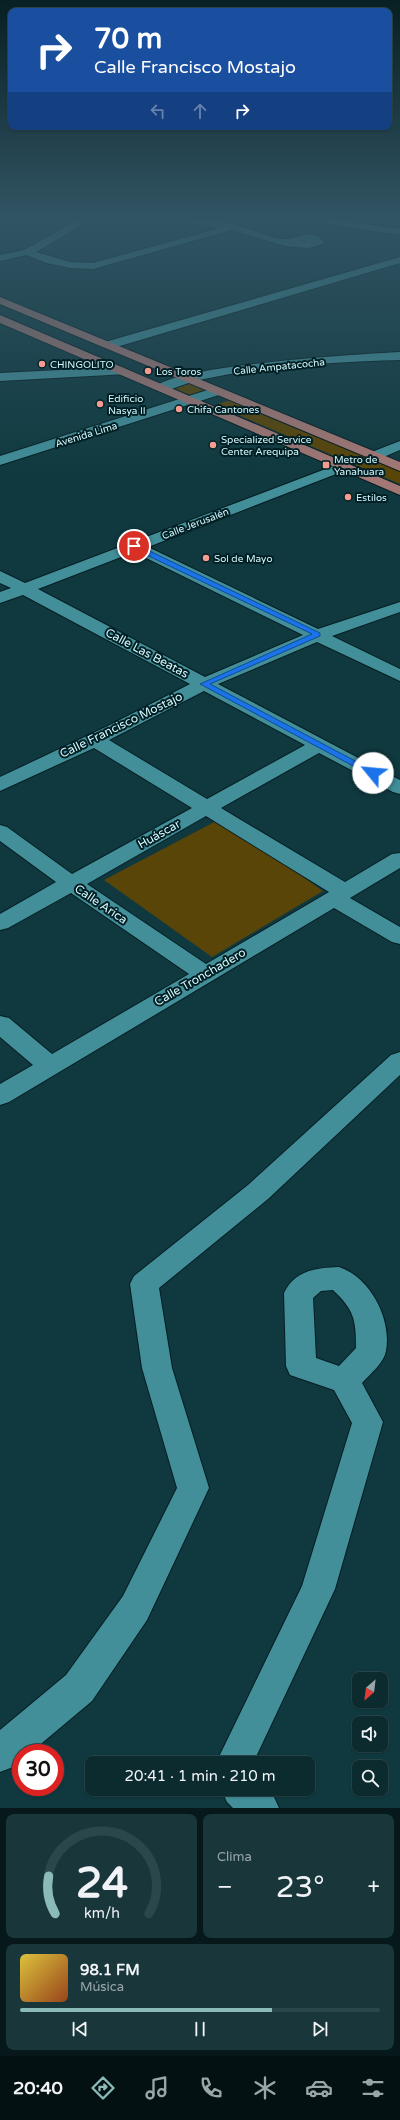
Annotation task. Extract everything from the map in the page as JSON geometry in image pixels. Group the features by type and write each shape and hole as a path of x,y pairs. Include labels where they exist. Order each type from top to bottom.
{"main road":[{"path":"2,303 109,345 400,467"},
{"path":"0,319 400,491"}],"street":[{"path":"109,345 252,303"},
{"name":"Calle Ampatacocha","path":"161,388 172,382 188,378 258,367 400,356"},
{"path":"0,376 122,371"},
{"name":"Avenida Lima","path":"0,461 218,391"},
{"path":"374,456 400,445"},
{"name":"Calle Jerusalén","path":"0,598 344,466"},
{"path":"134,546 318,634 400,676"},
{"name":"Calle Las Beatas","path":"0,576 400,788"},
{"name":"Calle Francisco Mostajo","path":"0,786 93,739 115,730 204,684 318,634 400,607"},
{"path":"93,739 205,808 400,937"},
{"name":"Huáscar","path":"0,923 319,745"},
{"name":"Calle Arica","path":"0,831 71,883 204,974"},
{"name":"Calle Tronchadero","path":"0,1096 204,974 340,896 400,859"},
{"path":"0,1024 50,1065"},
{"path":"0,1754 79,1688 135,1608 193,1488 157,1368 144,1284 258,1192 400,1061"},
{"path":"237,1756 318,1589 368,1422 345,1381"},
{"path":"247,1796 260,1808"}],"shaded area":[{"path":"187,383 207,391 195,395 175,388"},
{"path":"230,400 400,471 400,484 215,405"},
{"path":"220,819 323,891 212,957 104,880"}],"place":[{"name":"CHINGOLITO","path":"42,364"},
{"name":"Los Toros","path":"148,371"},
{"name":"Edificio Nasya II","path":"100,404"},
{"name":"Chifa Cantones","path":"179,409"},
{"name":"Specialized Service Center Arequipa","path":"213,445"},
{"name":"Metro de Yanahuara","path":"326,465"},
{"name":"Estilos","path":"348,497"},
{"name":"Sol de Mayo","path":"206,558"}],"route":[{"path":"134,546 318,634 204,684 373,773"}]}
